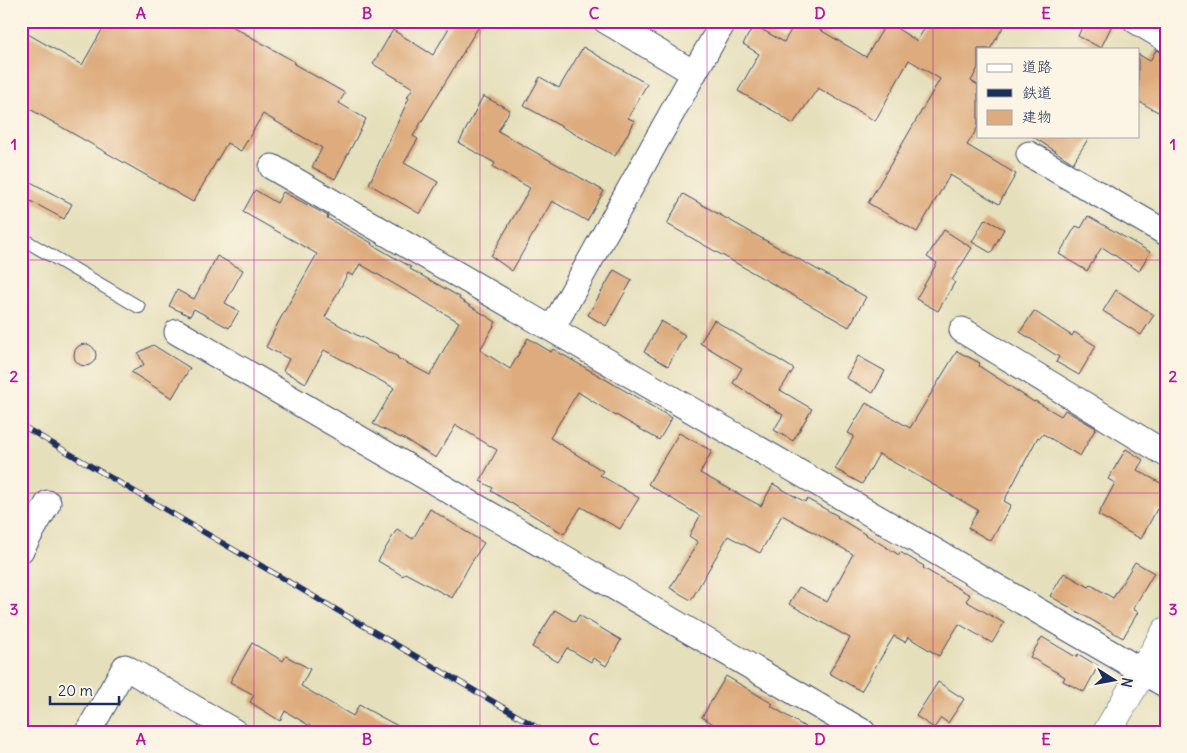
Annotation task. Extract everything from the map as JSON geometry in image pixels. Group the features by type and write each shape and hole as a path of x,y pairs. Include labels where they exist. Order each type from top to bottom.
{"street":[{"path":"606,21 694,73"},
{"path":"552,329 724,21"},
{"path":"1136,21 1166,39"},
{"path":"1029,154 1166,233"},
{"path":"272,167 1166,685"},
{"path":"962,330 1166,454"},
{"path":"177,332 863,732"},
{"path":"21,550 48,503"},
{"path":"1107,732 1166,631"},
{"path":"88,732 125,667 235,732"}],"lane":[{"path":"21,238 139,307"}],"building":[{"path":"107,21 223,21 345,93 339,103 366,119 335,179 312,167 322,148 263,114 241,151 227,143 193,202 21,104 21,30 82,65"},
{"path":"453,21 482,21 413,136 418,139 404,163 438,182 420,214 369,184 409,98 407,97 413,88 373,64 393,30 433,55"},
{"path":"796,21 805,21 866,57 887,22 917,41 929,21 1007,21 991,48 977,48 977,70 971,81 977,84 977,129 967,145 1016,174 999,204 950,175 917,232 868,203 940,79 909,60 875,121 818,88 793,124 738,91 759,54 743,44 754,25 784,42"},
{"path":"1085,21 1100,21 1111,27 1101,48 1078,36"},
{"path":"583,47 647,84 628,118 635,121 615,156 524,106 540,77 559,88"},
{"path":"1156,50 1166,53 1166,102 1160,113 1140,102 1140,55 1150,61"},
{"path":"483,96 510,110 498,131 604,191 587,221 552,201 512,271 491,256 530,188 493,167 495,163 459,143"},
{"path":"1035,138 1089,138 1073,163"},
{"path":"21,177 72,204 64,219 21,196"},
{"path":"255,190 277,203 283,192 328,216 327,218 460,297 459,299 496,322 480,350 510,369 528,338 551,352 553,349 672,418 659,440 578,392 550,438 603,471 600,475 639,498 620,529 581,507 564,534 491,491 493,488 480,481 497,450 456,425 436,458 401,437 373,424 394,388 324,350 306,383 283,371 289,359 266,347 317,254 243,212","holes":["360,264 459,322 430,375 325,317 348,273 353,276"]},
{"path":"683,194 866,297 849,327 667,224"},
{"path":"1088,216 1150,252 1139,271 1102,247 1087,271 1059,254 1076,226 1081,228"},
{"path":"985,219 1004,229 991,253 972,242"},
{"path":"944,230 972,248 952,280 955,282 938,311 916,299 937,263 927,257"},
{"path":"217,256 243,270 225,303 239,311 229,328 194,309 190,316 169,306 177,290 194,299"},
{"path":"614,270 632,280 606,326 588,315"},
{"path":"1116,290 1154,315 1141,335 1103,311"},
{"path":"1034,311 1072,336 1074,332 1096,346 1079,375 1056,362 1059,357 1020,332"},
{"path":"714,320 794,369 780,390 812,409 793,441 774,430 783,415 733,383 742,368 700,343"},
{"path":"661,321 685,335 668,366 644,352"},
{"path":"85,344 93,347 96,355 93,363 85,366 77,363 74,355 77,347"},
{"path":"153,345 190,368 172,398 131,372 144,365 138,353"},
{"path":"957,351 980,363 979,366 1034,402 1061,416 1065,410 1096,428 1080,456 1043,434 1040,438 1038,437 1004,501 1011,505 991,541 968,528 978,510 879,454 862,484 835,469 854,436 848,433 866,403 910,428"},
{"path":"858,356 885,371 873,393 846,378"},
{"path":"679,433 712,451 700,473 761,506 773,484 805,502 807,499 838,516 899,555 900,552 924,566 923,568 970,595 966,601 1004,623 992,643 959,624 939,656 908,637 905,642 894,636 861,691 829,673 850,638 789,604 799,587 827,602 853,554 782,515 760,553 728,536 691,600 670,588 698,542 689,536 700,516 648,484"},
{"path":"1126,449 1143,460 1137,470 1166,486 1166,514 1157,509 1141,539 1098,515 1115,483 1108,479"},
{"path":"430,509 484,543 452,598 405,573 403,576 378,561 397,529 413,539"},
{"path":"1135,562 1154,573 1133,609 1138,612 1123,638 1050,596 1064,573 1089,587 1091,585 1113,598"},
{"path":"555,610 575,622 579,615 621,640 606,666 593,658 591,662 567,648 558,662 532,647"},
{"path":"1042,637 1076,657 1078,654 1098,666 1084,692 1063,681 1065,677 1030,657"},
{"path":"252,643 283,661 286,656 310,669 301,686 353,716 359,705 409,732 320,732 285,711 280,721 250,702 254,695 230,682"},
{"path":"726,676 773,704 771,706 813,732 726,732 702,717"},
{"path":"938,682 964,699 948,723 941,718 934,728 916,716"}],"railway":[{"path":"21,425 545,732"}]}
